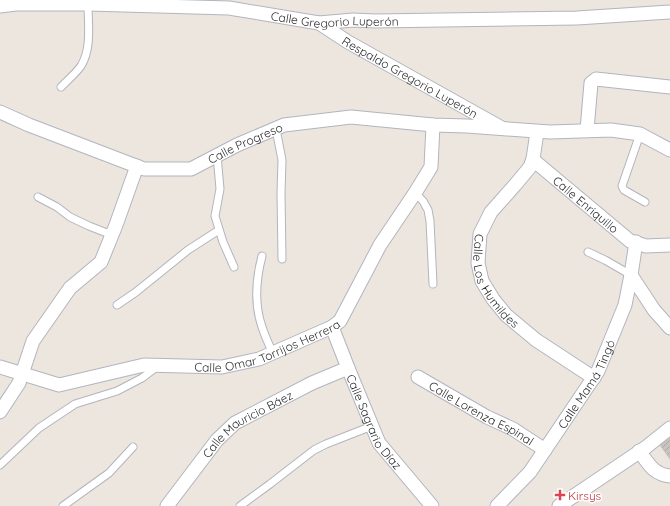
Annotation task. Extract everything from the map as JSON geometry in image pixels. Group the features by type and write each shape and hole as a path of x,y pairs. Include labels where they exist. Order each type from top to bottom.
{"street":[{"name":"Calle Gregorio Luperón","path":"0,6 16,4 88,4 229,8 319,23 353,20 375,22 577,18 670,12"},
{"name":"Respaldo Gregorio Luperón","path":"319,23 348,42 503,128"},
{"path":"587,130 591,83 596,79 670,87"},
{"name":"Calle Progreso","path":"0,112 29,125 144,168 191,169 217,154 284,125 351,117 503,128 537,132 611,130 640,134"},
{"name":"Calle Omar Torrijos Herrera","path":"0,367 59,385 144,365 222,367 259,359 332,327 340,321 380,245 431,167 433,124"},
{"path":"533,159 537,132"},
{"path":"640,134 670,150"},
{"name":"Calle Enriquillo","path":"533,159 610,225 630,240 646,246 670,245"},
{"name":"Calle Los Humildes","path":"533,159 530,166 515,185 491,212 480,234 478,263 482,281 493,299 506,315 536,340 594,378"},
{"path":"0,412 19,383 33,341 70,288 101,262 137,166"},
{"name":"Calle Mamá Tingó","path":"497,506 530,472 598,371 625,305 636,242"},
{"path":"631,275 654,310 670,328"},
{"name":"Calle Sagrario Díaz","path":"332,327 379,443 432,506"},
{"name":"Calle Mauricio Báez","path":"167,506 217,440 235,423 312,383 348,368"},
{"name":"Calle Lorenza Espinal","path":"418,377 487,417 513,429 545,450"},
{"path":"559,506 640,452 670,428"},
{"path":"640,452 655,472 670,476"}],"lane":[{"path":"61,87 81,66 86,55 89,39 88,4"},
{"path":"276,129 282,160 282,259"},
{"path":"640,134 622,186 624,190 645,202"},
{"path":"217,154 220,189 215,216 223,242 234,267"},
{"path":"415,193 423,201 428,210 430,221 433,284"},
{"path":"38,197 57,207 70,217 112,235"},
{"path":"117,305 136,292 188,250 219,230"},
{"path":"588,252 606,260 631,275"},
{"path":"262,256 259,268 256,302 261,326 273,353"},
{"path":"0,466 39,428 75,404 117,391 142,378 158,366"},
{"path":"240,506 314,450 372,426"},
{"path":"63,506 109,473 133,447"}],"building":[{"path":"670,438 670,459 660,445"}],"place":[{"name":"Kirsys","path":"560,495"}]}
